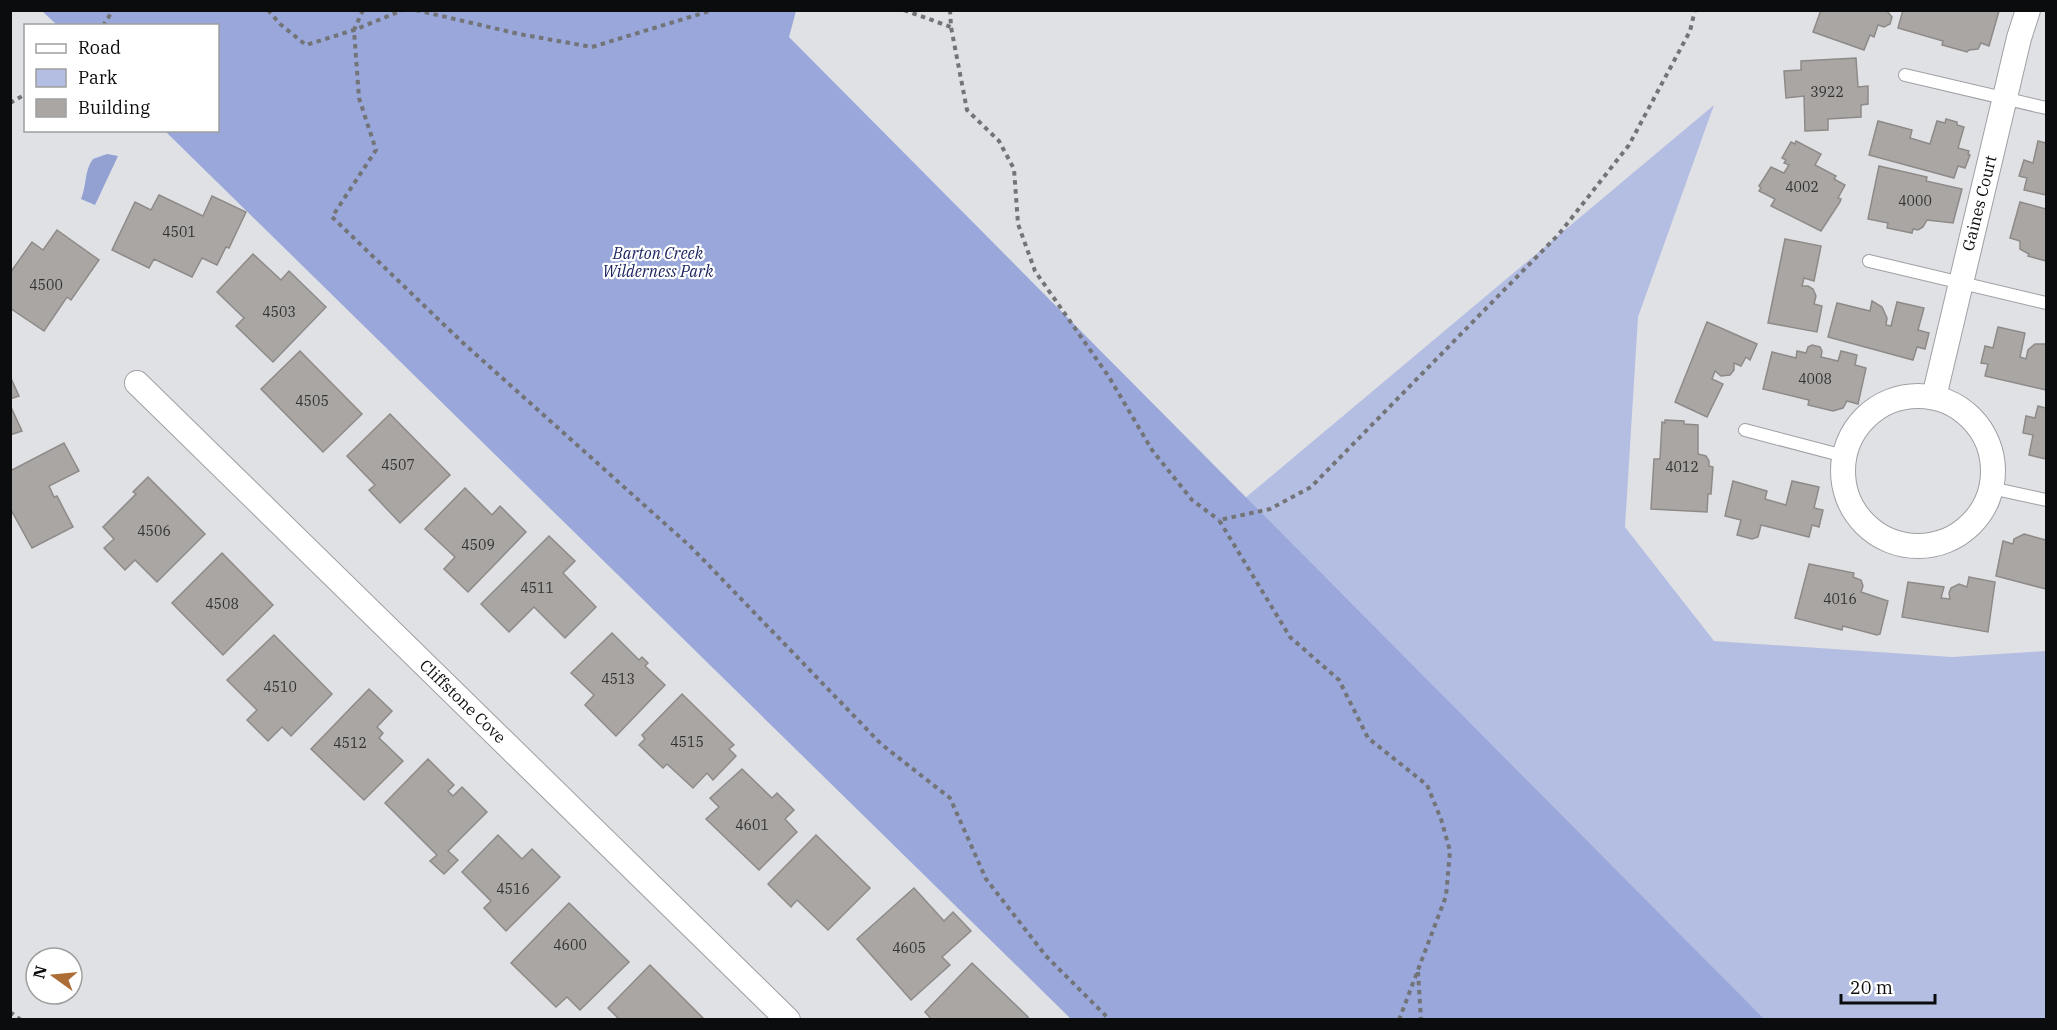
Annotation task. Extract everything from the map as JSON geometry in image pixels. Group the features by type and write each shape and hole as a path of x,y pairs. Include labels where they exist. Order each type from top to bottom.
{"street":[{"name":"Gaines Court","path":"1934,397 2004,98 2028,10"},
{"name":"Cliffstone Cove","path":"137,383 788,1020"},
{"path":"1910,396 1934,397 1956,406 1974,421 1987,441 1993,464 1991,488 1981,512 1964,532 1940,544 1915,547 1889,542 1867,528 1851,507 1843,482 1844,456 1852,434 1868,415 1887,402 1910,396"}],"lane":[{"path":"1905,75 2046,108"},
{"path":"1869,261 2046,303"},
{"path":"1745,430 1844,456"},
{"path":"1991,488 2046,500"}],"path":[{"path":"105,24 114,10"},
{"path":"268,10 280,24 306,45 354,30 403,10"},
{"path":"363,10 354,30 359,98 376,150 332,217 463,343 691,547 880,744 950,798 986,879 1046,956 1110,1020"},
{"path":"416,10 519,34 592,47 713,10"},
{"path":"904,10 951,27"},
{"path":"950,10 951,27 967,110 999,141 1014,169 1018,224 1035,271 1109,377 1152,450 1192,500 1219,520 1290,637 1339,680 1368,738 1427,785 1441,819 1450,851 1446,896 1399,1020"},
{"path":"1219,520 1270,509 1311,487 1559,234 1629,146 1690,31 1695,10"},
{"path":"10,103 24,95"},
{"path":"1418,971 1421,1020"},
{"path":"10,1012 21,1020"}],"green space":[{"name":"Barton Creek Wilderness Park","path":"42,11 796,11 789,37 1764,1019 1071,1019 166,132 219,132 219,24 56,24"},
{"path":"1714,105 1638,317 1625,527 1714,641 1952,657 2046,651 2046,1019 1071,1019 1219,520"}],"shaded area":[{"path":"107,154 118,156 95,205 81,199 87,173 93,159"}],"building":[{"path":"1821,10 1886,10 1892,17 1890,24 1884,27 1878,25 1874,37 1870,35 1864,50 1813,32"},
{"path":"1903,10 1999,11 1989,46 1981,43 1978,49 1967,52 1942,45 1943,41 1898,28"},
{"path":"1856,58 1858,87 1868,86 1868,104 1861,105 1861,117 1828,119 1828,130 1805,131 1804,96 1786,98 1784,71 1801,70 1801,61"},
{"path":"1946,119 1964,127 1958,148 1969,151 1970,155 1965,168 1958,166 1954,178 1869,155 1878,121 1912,130 1910,138 1930,144 1937,121 1945,123"},
{"path":"1796,141 1821,154 1815,165 1836,176 1834,179 1845,185 1838,198 1841,199 1840,202 1821,231 1771,206 1775,199 1759,191 1761,188 1759,186 1771,167 1784,173 1789,165 1784,163 1786,160 1782,158 1791,142 1795,144"},
{"path":"2038,141 2046,143 2046,195 2024,190 2027,178 2019,176 2024,160 2033,163"},
{"path":"1879,166 1927,177 1926,181 1962,189 1953,223 1927,220 1923,227 1918,230 1913,229 1912,233 1887,228 1888,223 1868,219"},
{"path":"159,195 203,216 212,196 246,212 229,248 226,247 217,265 202,258 192,277 154,259 149,268 112,250 135,202 151,210"},
{"path":"2020,202 2046,209 2046,261 2028,256 2029,254 2020,249 2020,241 2010,238"},
{"path":"57,230 99,260 71,300 67,297 44,331 10,308 10,273 32,242 43,250"},
{"path":"1785,239 1821,246 1814,281 1804,278 1802,286 1813,289 1816,296 1814,304 1822,306 1817,332 1768,323"},
{"path":"253,254 281,280 289,271 326,307 273,362 236,326 244,318 217,292"},
{"path":"1872,301 1882,307 1887,318 1886,325 1891,326 1897,302 1924,308 1918,330 1929,333 1925,349 1917,347 1913,360 1828,337 1837,303 1870,311"},
{"path":"1707,322 1757,344 1750,360 1746,357 1741,366 1734,363 1734,370 1730,375 1721,376 1715,371 1712,379 1723,384 1707,417 1675,402"},
{"path":"1998,327 2025,333 2020,357 2026,359 2028,350 2035,344 2046,344 2046,390 1985,376 1988,364 1981,363 1985,346 1993,348"},
{"path":"1812,345 1820,347 1821,357 1838,361 1841,351 1857,355 1855,365 1866,368 1858,404 1847,401 1843,408 1833,411 1808,405 1809,400 1763,389 1772,352 1796,358 1797,351 1806,353 1808,347"},
{"path":"300,351 362,414 323,452 261,389"},
{"path":"10,376 19,396 10,399"},
{"path":"10,405 22,431 10,435"},
{"path":"2038,406 2046,408 2046,459 2029,455 2033,435 2023,433 2026,416 2035,418"},
{"path":"390,414 450,475 400,523 369,490 375,485 347,456"},
{"path":"1665,420 1684,421 1684,424 1698,425 1698,454 1706,456 1709,466 1713,467 1707,512 1651,509 1654,459 1660,459 1662,422 1665,423"},
{"path":"64,443 79,471 49,486 54,497 57,496 73,527 32,548 10,508 10,471"},
{"path":"148,477 205,534 157,582 135,560 125,570 104,548 114,539 103,527 136,494 133,492"},
{"path":"1733,481 1767,491 1765,499 1786,505 1792,481 1819,487 1814,508 1823,510 1819,527 1812,525 1809,537 1761,525 1758,537 1752,539 1737,535 1741,520 1725,516"},
{"path":"465,488 492,515 500,506 526,532 468,592 444,569 455,557 425,529"},
{"path":"2024,534 2046,540 2046,589 1996,576 2003,541 2013,544 2014,539"},
{"path":"549,536 575,561 563,573 596,607 565,638 534,607 509,632 481,604"},
{"path":"222,553 273,605 223,655 172,603"},
{"path":"1809,564 1854,573 1853,577 1861,580 1863,586 1861,592 1888,601 1880,634 1843,626 1842,630 1795,618"},
{"path":"1969,577 1995,582 1988,632 1902,617 1908,582 1944,587 1941,598 1950,599 1951,588 1959,584 1967,587"},
{"path":"612,633 639,660 642,657 648,663 645,666 665,685 616,736 585,705 594,695 571,673"},
{"path":"274,635 332,694 291,736 282,727 268,741 247,720 257,710 227,680"},
{"path":"369,689 392,711 377,727 383,733 379,738 403,761 364,800 311,749"},
{"path":"682,694 734,745 729,749 736,756 713,780 707,773 693,788 667,764 663,768 639,745 645,739 642,735"},
{"path":"428,759 454,785 448,791 453,796 462,787 487,812 448,851 458,860 444,874 430,861 437,855 385,803"},
{"path":"742,769 772,798 777,793 794,810 785,819 797,832 759,870 706,819 719,807 710,798"},
{"path":"498,835 522,859 532,849 560,877 506,931 484,908 491,901 462,872"},
{"path":"816,835 870,888 828,930 797,900 791,907 768,884"},
{"path":"914,888 944,921 953,912 971,931 942,957 950,965 911,1000 857,939"},
{"path":"569,903 629,962 580,1010 567,997 556,1007 511,963"},
{"path":"972,963 1030,1020 932,1020 925,1012"},
{"path":"650,965 705,1020 620,1020 608,1008"}]}
